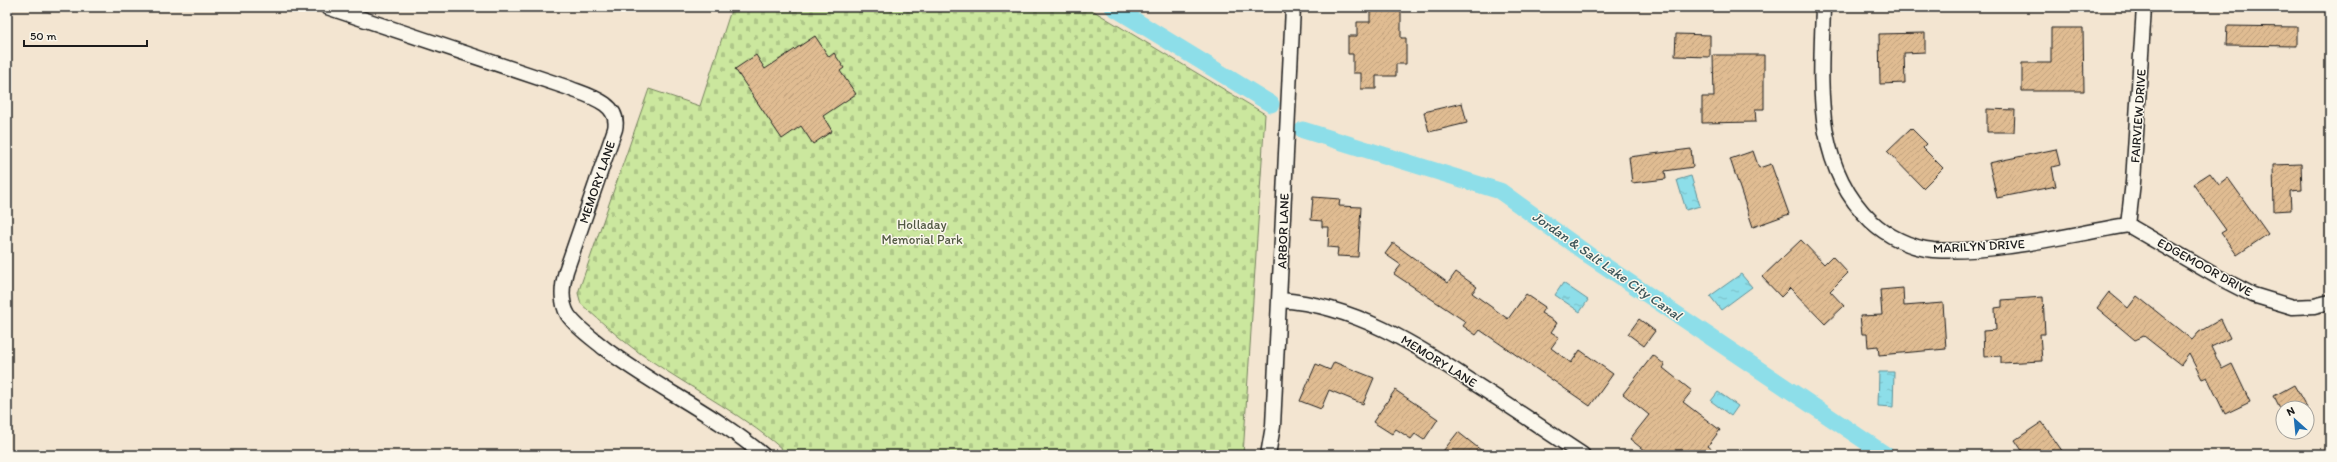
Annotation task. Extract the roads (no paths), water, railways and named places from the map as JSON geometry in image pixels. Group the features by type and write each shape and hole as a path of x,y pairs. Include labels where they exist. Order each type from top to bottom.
{"street":[{"name":"MEMORY LANE","path":"327,7 566,87 597,100 612,110 616,119 615,129 566,271 562,291 564,307 568,315 580,328 629,367 713,417 763,455"},
{"name":"ARBOR LANE","path":"1268,455 1273,426 1293,7"},
{"name":"MARILYN DRIVE","path":"1823,7 1822,107 1826,139 1831,160 1842,184 1859,209 1879,229 1902,242 1932,250 2034,243 2079,233 2128,225"},
{"name":"FAIRVIEW DRIVE","path":"2128,225 2134,182 2144,7"},
{"name":"EDGEMOOR DRIVE","path":"2128,225 2216,276 2254,295 2293,307 2314,306 2330,302"},
{"name":"MEMORY LANE","path":"1280,300 1300,301 1362,318 1412,343 1583,455"}],"water":[{"path":"1691,176 1700,206 1686,210 1677,180"},
{"path":"1741,274 1752,287 1721,310 1710,296"},
{"path":"1563,283 1588,300 1580,312 1555,295"},
{"path":"1879,372 1894,372 1893,407 1878,406"},
{"path":"1718,392 1738,406 1731,416 1711,401"}],"waterway":[{"name":"Jordan & Salt Lake City Canal","path":"1113,7 1271,104"},
{"name":"Jordan & Salt Lake City Canal","path":"1303,130 1500,191 1590,256 1886,455"}],"park label":[{"name":"Holladay Memorial Park","path":"922,232"}]}
